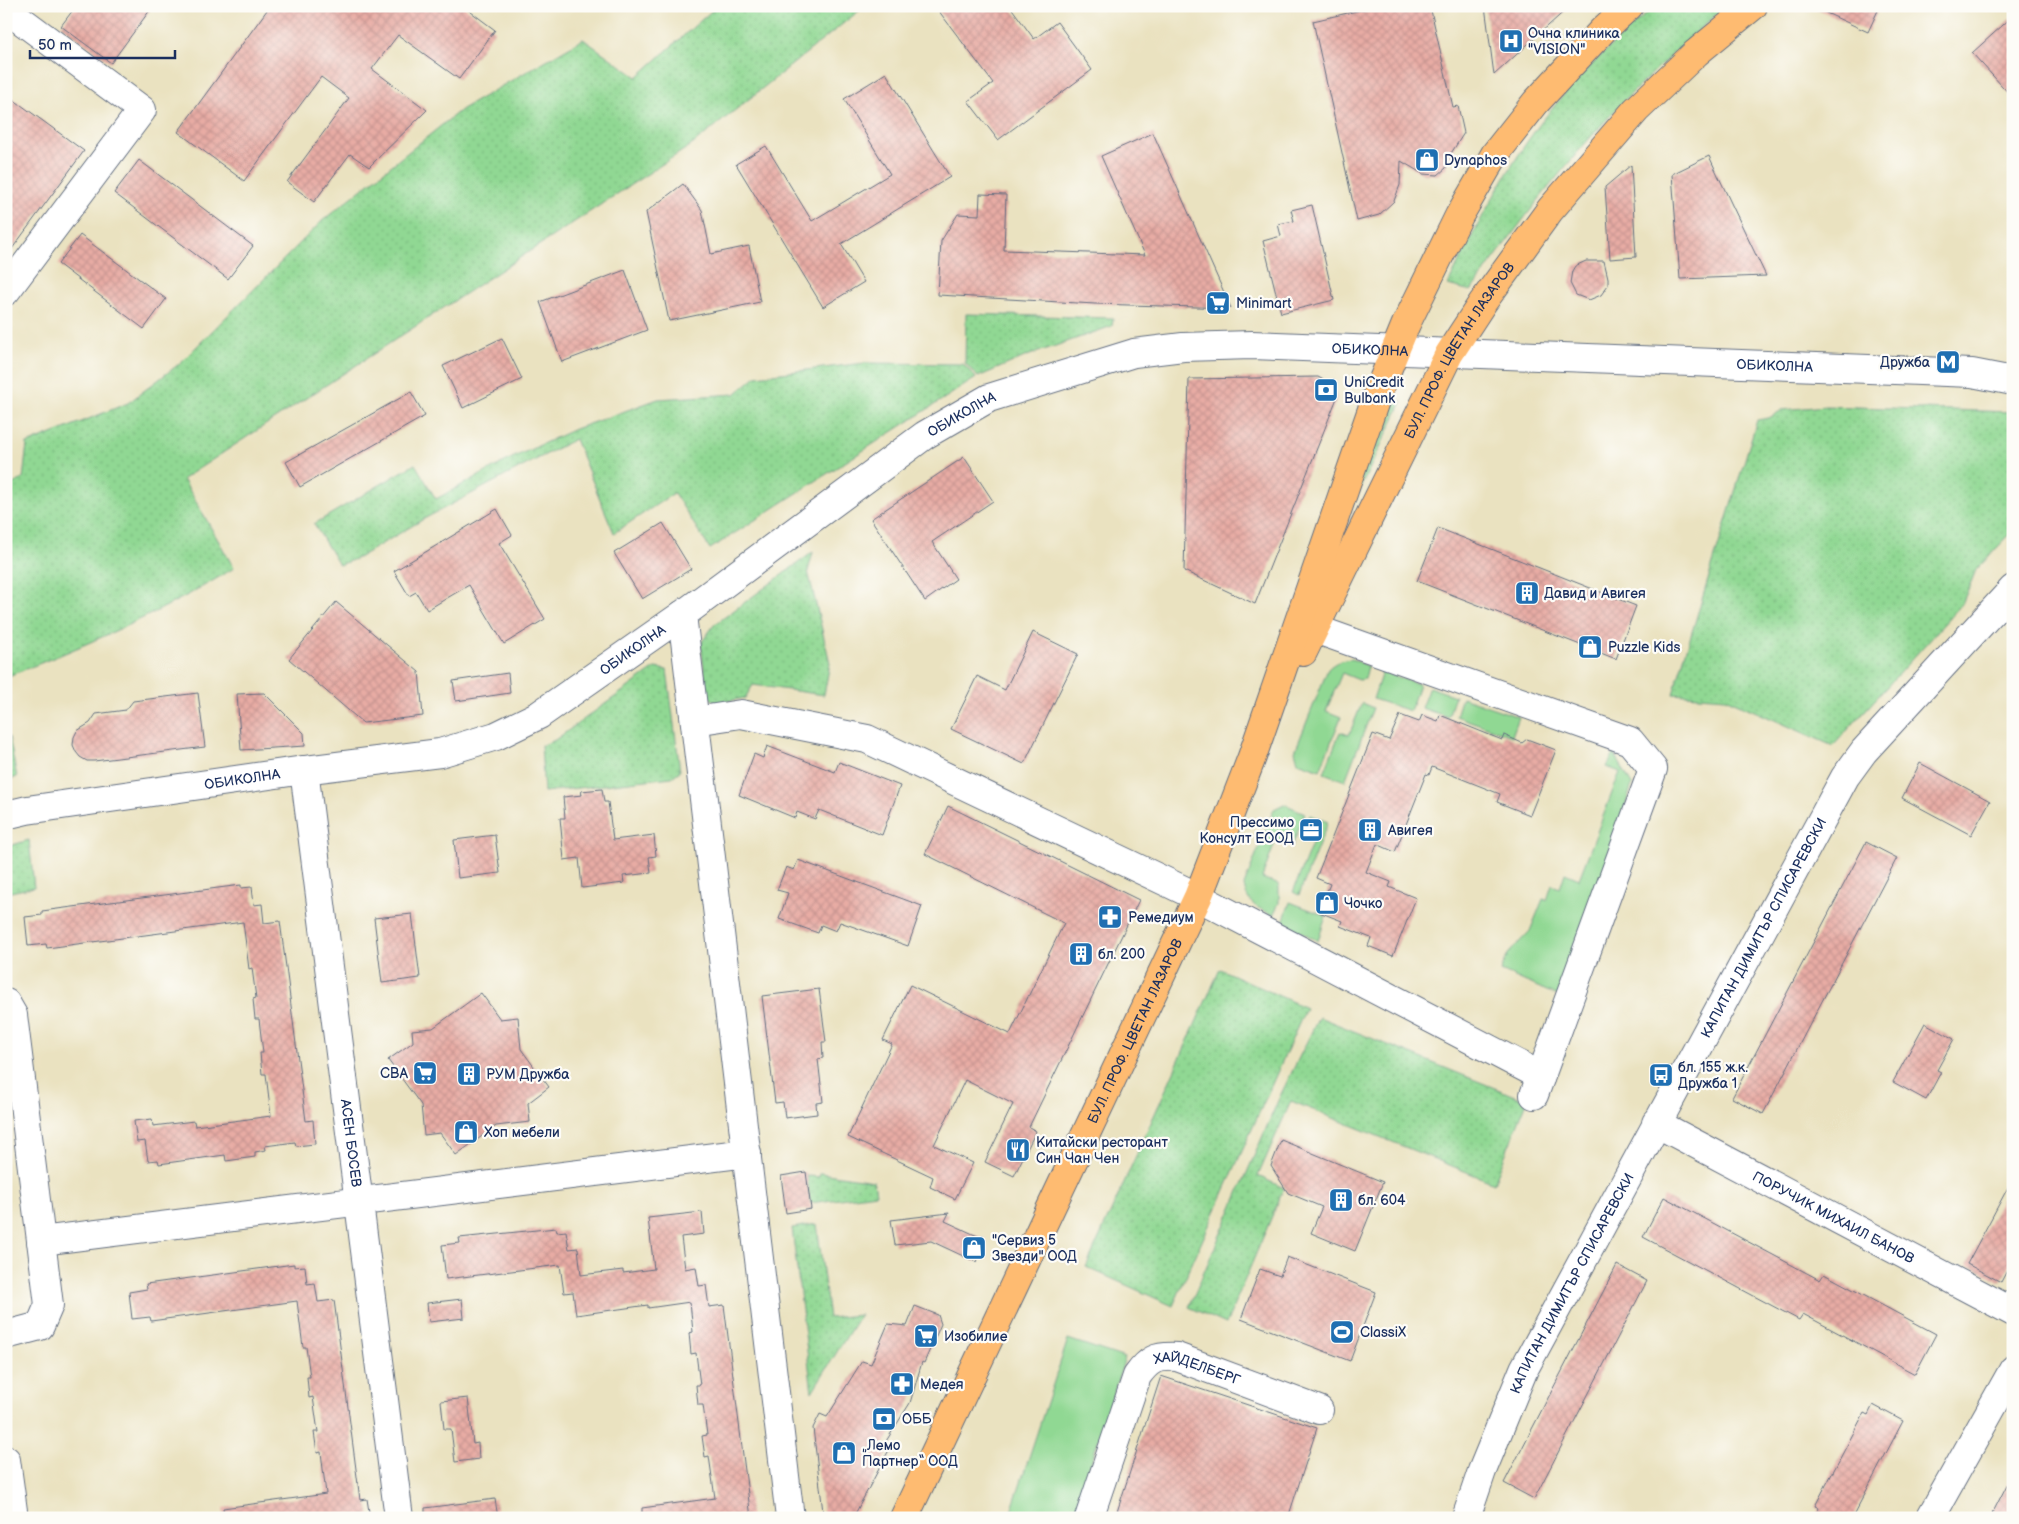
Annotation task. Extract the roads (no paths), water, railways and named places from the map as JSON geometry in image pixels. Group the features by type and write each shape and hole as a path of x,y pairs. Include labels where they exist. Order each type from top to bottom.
{"main road":[{"name":"БУЛ. ПРОФ. ЦВЕТАН ЛАЗАРОВ","path":"904,1518 1198,897 1252,757 1378,392 1394,352 1459,216 1495,154 1536,102 1603,30 1629,6"},
{"name":"БУЛ. ПРОФ. ЦВЕТАН ЛАЗАРОВ","path":"1252,757 1449,354 1488,294 1544,218 1636,110 1696,52 1752,6"}],"street":[{"path":"6,9 142,110 6,291"},
{"name":"ОБИКОЛНА","path":"6,816 27,810 304,770 440,753 496,736 539,715 682,615 925,435 988,398 1134,353 1183,347 1252,345 1394,352 1972,372 2013,381"},
{"name":"КАПИТАН ДИМИТЪР СПИСАРЕВСКИ","path":"1466,1518 1482,1471 1524,1369 1845,777 1864,751 2013,589"},
{"path":"682,615 790,1518"},
{"path":"695,721 741,714 867,739 1198,897 1538,1086 1653,769 1630,741 1315,629"},
{"name":"АСЕН БОСЕВ","path":"304,770 399,1518"},
{"path":"6,1003 13,1015 49,1305 40,1326 6,1336"},
{"name":"ПОРУЧИК МИХАИЛ БАНОВ","path":"1656,1123 2013,1312"},
{"path":"41,1242 747,1153"},
{"name":"ХАЙДЕЛБЕРГ","path":"1089,1518 1137,1376 1145,1365 1155,1358 1177,1357 1319,1410"},
{"path":"1930,1518 2013,1370"},
{"path":"6,1460 14,1518"}],"place":[{"name":"Очна клиника \"VISION\"","path":"1511,41"},
{"name":"Dynaphos","path":"1427,160"},
{"name":"Minimart","path":"1218,303"},
{"name":"Дружба","path":"1948,362"},
{"name":"UniCredit Bulbank","path":"1326,390"},
{"name":"Давид и Авигея","path":"1527,593"},
{"name":"Puzzle Kids","path":"1590,647"},
{"name":"Прессимо Консулт ЕООД","path":"1311,830"},
{"name":"Авигея","path":"1370,830"},
{"name":"Чочко","path":"1327,903"},
{"name":"Ремедиум","path":"1110,917"},
{"name":"бл. 200","path":"1081,954"},
{"name":"CBA","path":"425,1073"},
{"name":"РУМ Дружба","path":"469,1074"},
{"name":"бл. 155 ж.к. Дружба 1","path":"1661,1075"},
{"name":"Хоп мебели","path":"466,1132"},
{"name":"Китайски ресторант Син Чан Чен","path":"1018,1150"},
{"name":"бл. 604","path":"1341,1200"},
{"name":"\"Сервиз 5 Звезди\" ООД","path":"974,1248"},
{"name":"ClassiX","path":"1342,1332"},
{"name":"Изобилие","path":"926,1336"},
{"name":"Медея","path":"902,1384"},
{"name":"ОББ","path":"884,1419"},
{"name":"„Лемо Партнер“ ООД","path":"844,1453"}]}
